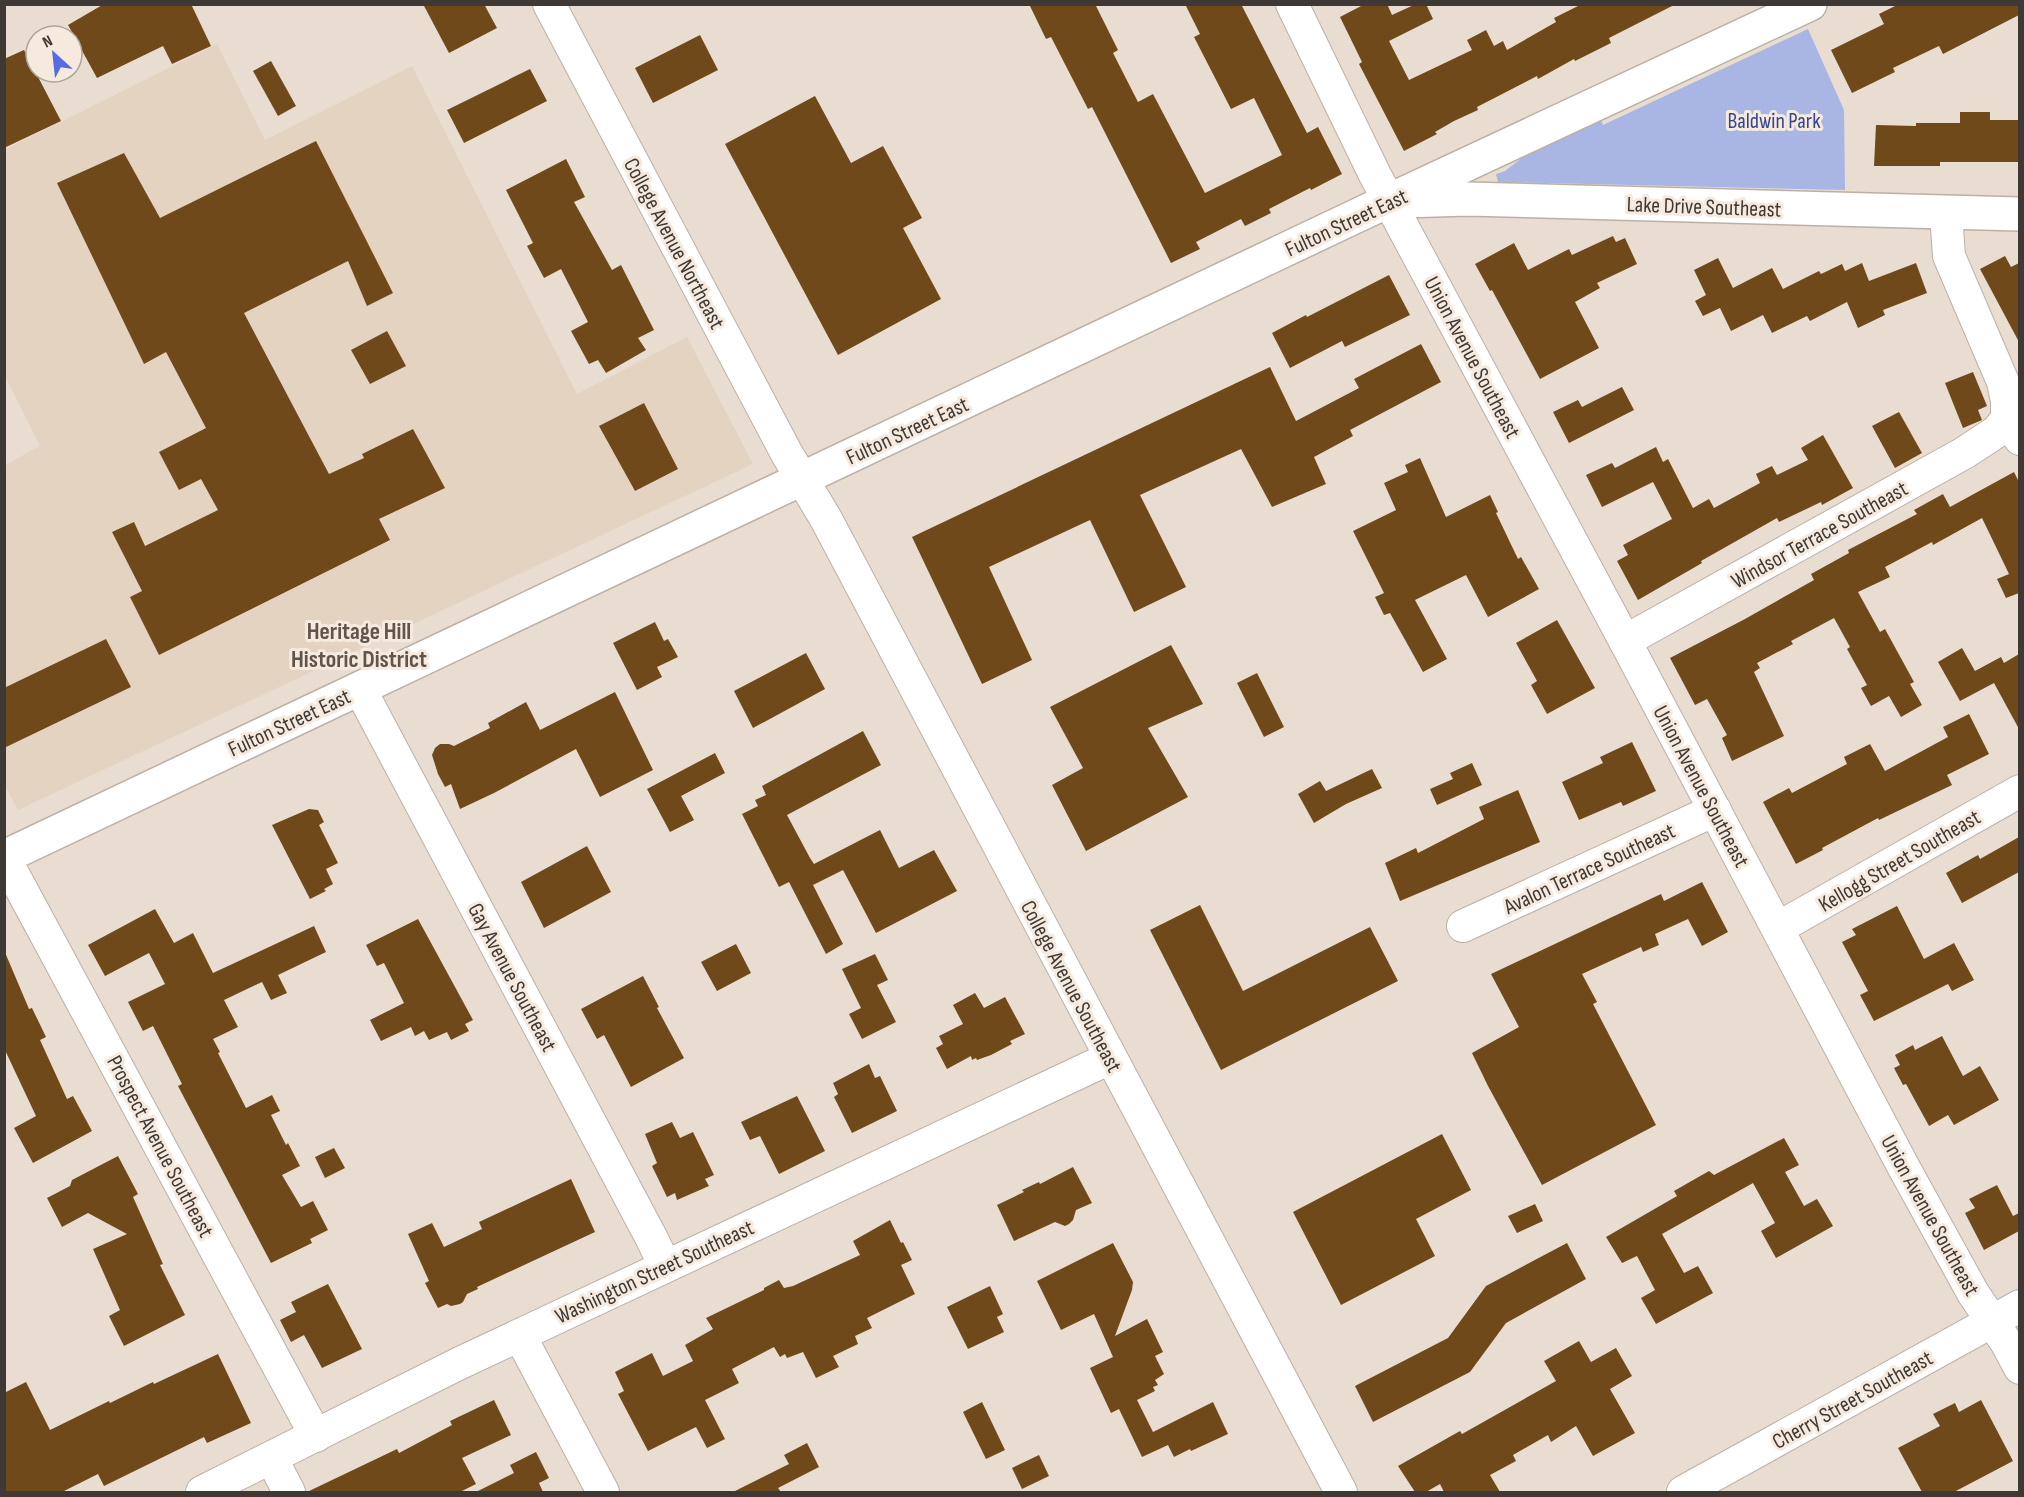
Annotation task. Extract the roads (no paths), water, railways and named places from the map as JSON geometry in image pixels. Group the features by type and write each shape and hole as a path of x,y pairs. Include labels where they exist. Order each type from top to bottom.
{"main road":[{"name":"Fulton Street East","path":"4,857 1810,4"},
{"name":"Lake Drive Southeast","path":"1389,201 1467,199 2019,214"}],"street":[{"name":"College Avenue Northeast","path":"549,4 802,480"},
{"name":"Union Avenue Southeast","path":"1292,4 1389,201 1626,641 1903,1166 1973,1293 2006,1342 2019,1368"},
{"path":"1946,213 1949,256 2003,382 2013,429"},
{"name":"Windsor Terrace Southeast","path":"1626,641 1964,453 1996,432 2013,429"},
{"name":"College Avenue Southeast","path":"802,480 826,519 1341,1492"},
{"name":"Gay Avenue Southeast","path":"360,689 665,1266"},
{"name":"Kellogg Street Southeast","path":"1778,928 2019,791"},
{"name":"Avalon Terrace Southeast","path":"1463,926 1715,810"},
{"name":"Prospect Avenue Southeast","path":"4,857 316,1436"},
{"name":"Washington Street Southeast","path":"202,1492 458,1364 1110,1058"},
{"name":"Cherry Street Southeast","path":"1699,1489 2019,1306"},
{"path":"520,1336 603,1492"},
{"path":"272,1459 289,1492"}],"district":[{"name":"Heritage Hill Historic District","path":"359,645"}],"park label":[{"name":"Baldwin Park","path":"1774,120"}]}
